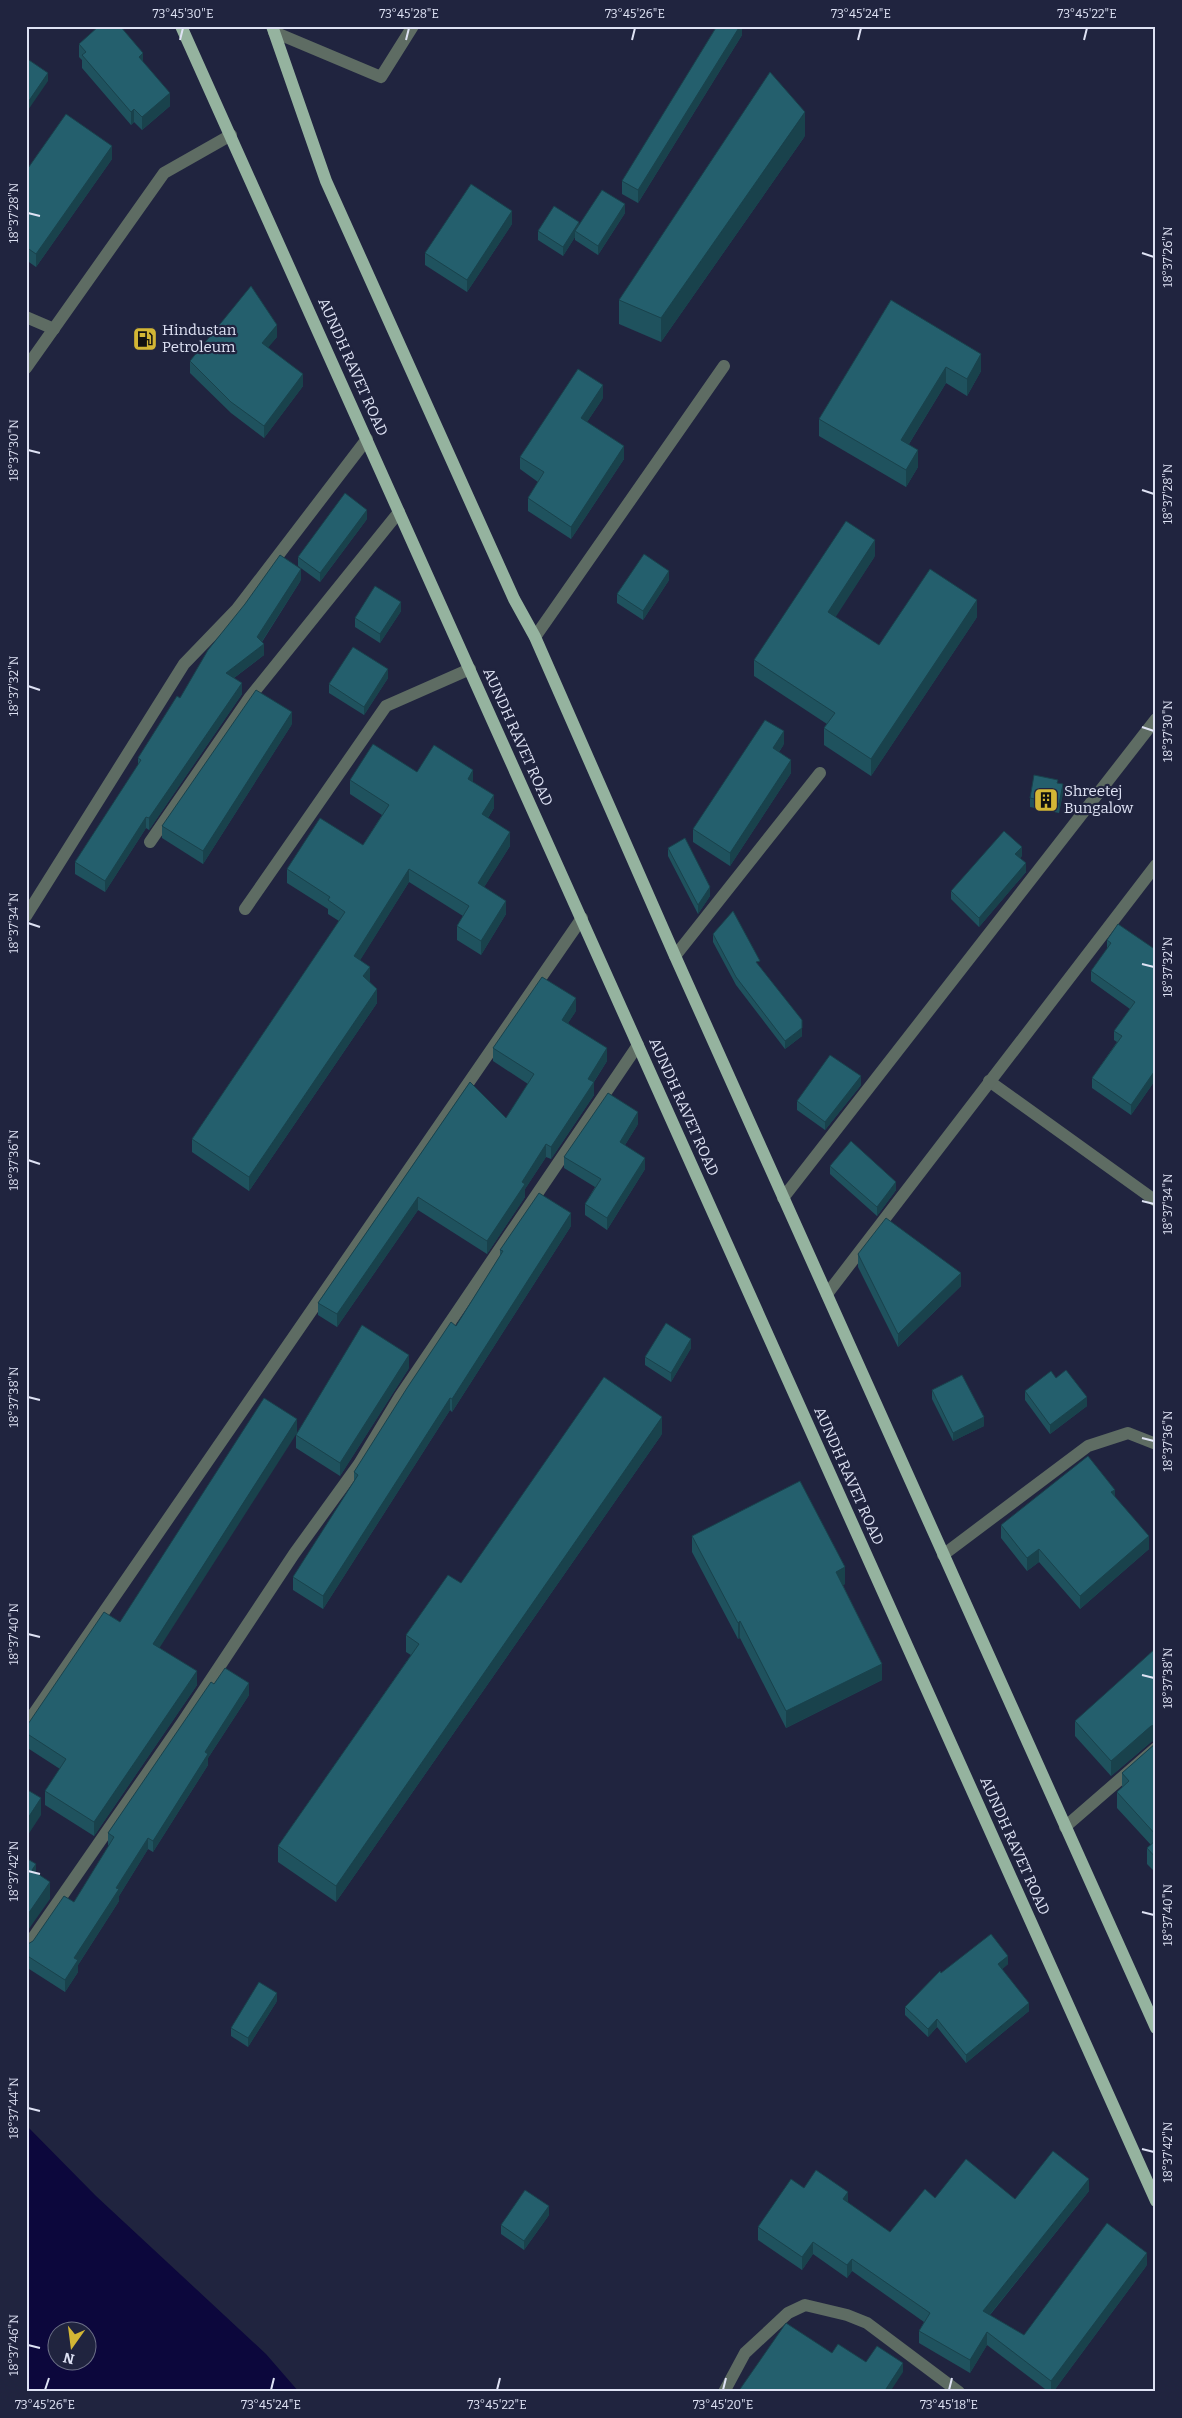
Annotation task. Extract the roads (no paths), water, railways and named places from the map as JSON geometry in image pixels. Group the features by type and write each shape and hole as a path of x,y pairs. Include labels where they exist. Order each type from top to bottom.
{"main road":[{"name":"AUNDH RAVET ROAD","path":"181,26 1156,2201"},
{"path":"273,29 326,181 514,599 535,637 783,1198 1156,2028"}],"street":[{"path":"273,29 381,77 413,26"},
{"path":"26,368 164,173 231,135"},
{"path":"26,317 54,329"},
{"path":"535,637 724,366"},
{"path":"26,916 184,664 237,609 367,439"},
{"path":"150,842 250,697 399,512"},
{"path":"245,909 386,706 470,669"},
{"path":"783,1198 1156,719"},
{"path":"675,956 820,773"},
{"path":"827,1294 1156,866"},
{"path":"26,1725 582,918"},
{"path":"26,1948 182,1723 294,1554 359,1464 400,1396 638,1046"},
{"path":"989,1081 1156,1201"},
{"path":"943,1555 1088,1446 1128,1433 1156,1444"},
{"path":"1065,1827 1156,1748"},
{"path":"724,2392 745,2353 788,2313 805,2305 847,2315 867,2323 959,2392"}],"place":[{"name":"Hindustan Petroleum","path":"145,339"},
{"name":"Shreetej Bungalow","path":"1046,800"}]}
